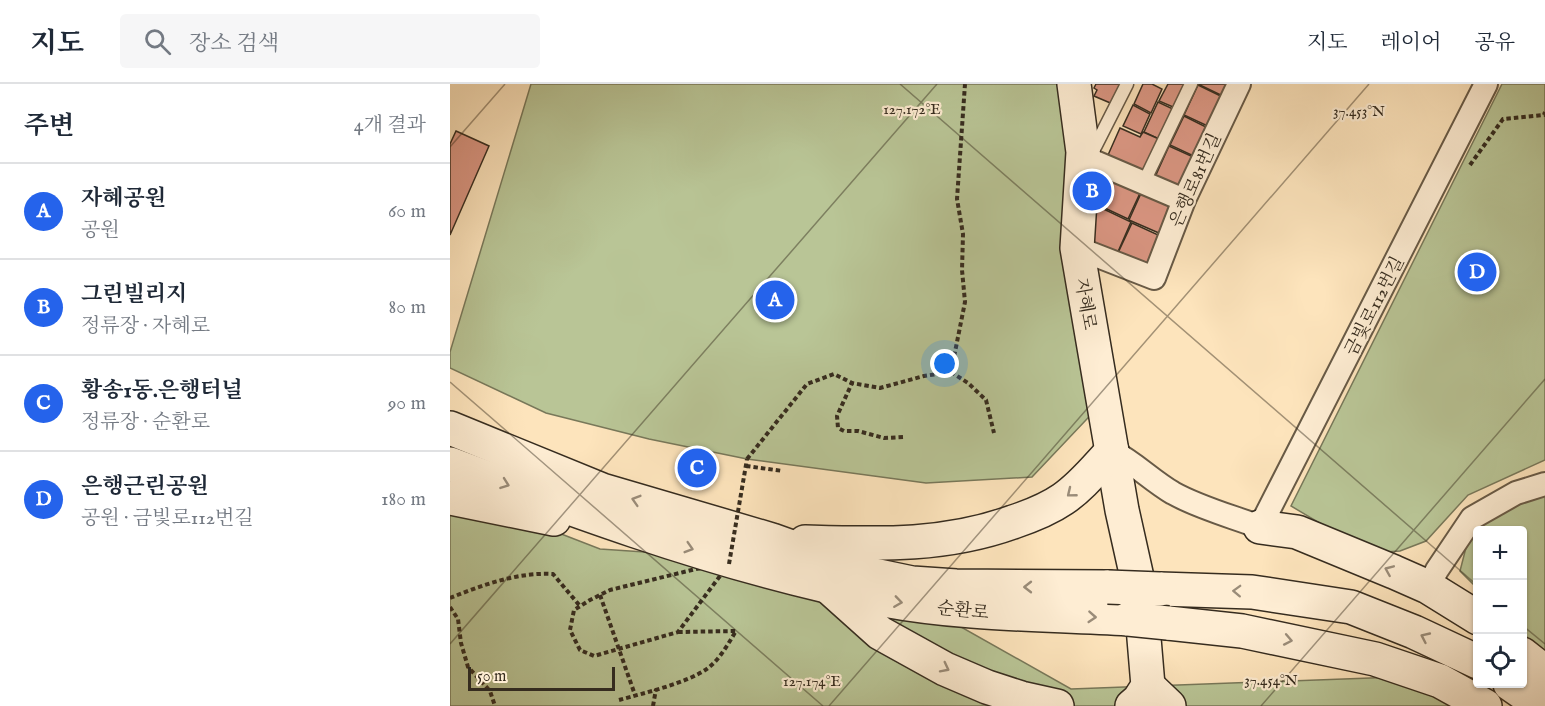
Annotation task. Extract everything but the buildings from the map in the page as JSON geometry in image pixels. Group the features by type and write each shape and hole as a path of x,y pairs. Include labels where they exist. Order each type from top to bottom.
{"main road":[{"name":"자혜로","path":"1074,84 1086,156 1077,248 1125,523 1140,591 1150,699"},
{"path":"450,406 602,490"},
{"name":"순환로","path":"450,428 602,490 772,540 864,573 912,583 956,586 1108,587 1252,592 1352,607 1414,632 1473,660"},
{"path":"772,540 883,544 955,539 995,529 1041,512 1063,499 1081,484 1112,451"},
{"name":"순환로","path":"450,464 644,534 767,572 883,600 972,613 1128,619 1242,631 1375,659 1440,681 1485,706"},
{"path":"450,498 524,514 644,534"},
{"path":"1260,527 1297,532 1428,587 1473,615"},
{"path":"829,586 880,633 945,669 987,687 1057,706"},
{"path":"1527,658 1545,672"},
{"path":"1516,688 1542,706"}],"street":[{"name":"은행로81번길","path":"1077,248 1154,278 1184,200 1239,84"},
{"name":"금빛로112번길","path":"1260,527 1486,84"},
{"path":"1086,156 1143,184 1184,200"},
{"path":"1112,451 1131,461 1172,492 1260,527"},
{"path":"1428,587 1472,518 1516,493 1545,484"}],"lane":[{"path":"1086,156 1127,84"},
{"path":"1143,184 1191,84"}],"path":[{"path":"951,372 965,302 962,270 963,234 957,199 965,84"},
{"path":"678,632 729,564 747,459 807,384 834,374 852,383 880,388 924,376 951,372 968,383 986,400 994,433"},
{"path":"852,383 837,416 838,428 884,438 903,437"},
{"path":"746,466 783,471"},
{"path":"620,700 680,682 707,669 736,631 678,632 594,656 580,650 570,630 574,610 610,590 696,569 729,564"},
{"path":"450,598 482,585 539,573 553,574 580,606"},
{"path":"600,595 635,695"},
{"path":"450,608 458,619 461,643 468,667 490,691 495,706"},
{"path":"653,706 656,689"}],"green space":[{"path":"531,84 1074,84 1103,402 1032,477 926,483 747,459 649,439 546,413 450,368 450,352"},
{"path":"1502,84 1545,84 1545,460 1468,495 1426,541 1400,551 1370,553 1291,506"},
{"path":"1545,482 1545,656 1527,637 1527,526 1473,526 1473,584 1460,571 1472,524"},
{"path":"450,491 600,549 853,566 1071,689 1397,677 1469,706 450,706"}],"place":[{"name":"그린빌리지","path":"1092,191"},
{"name":"은행근린공원","path":"1477,272"},
{"name":"자혜공원","path":"775,300"},
{"name":"황송1동.은행터널","path":"697,468"}]}
